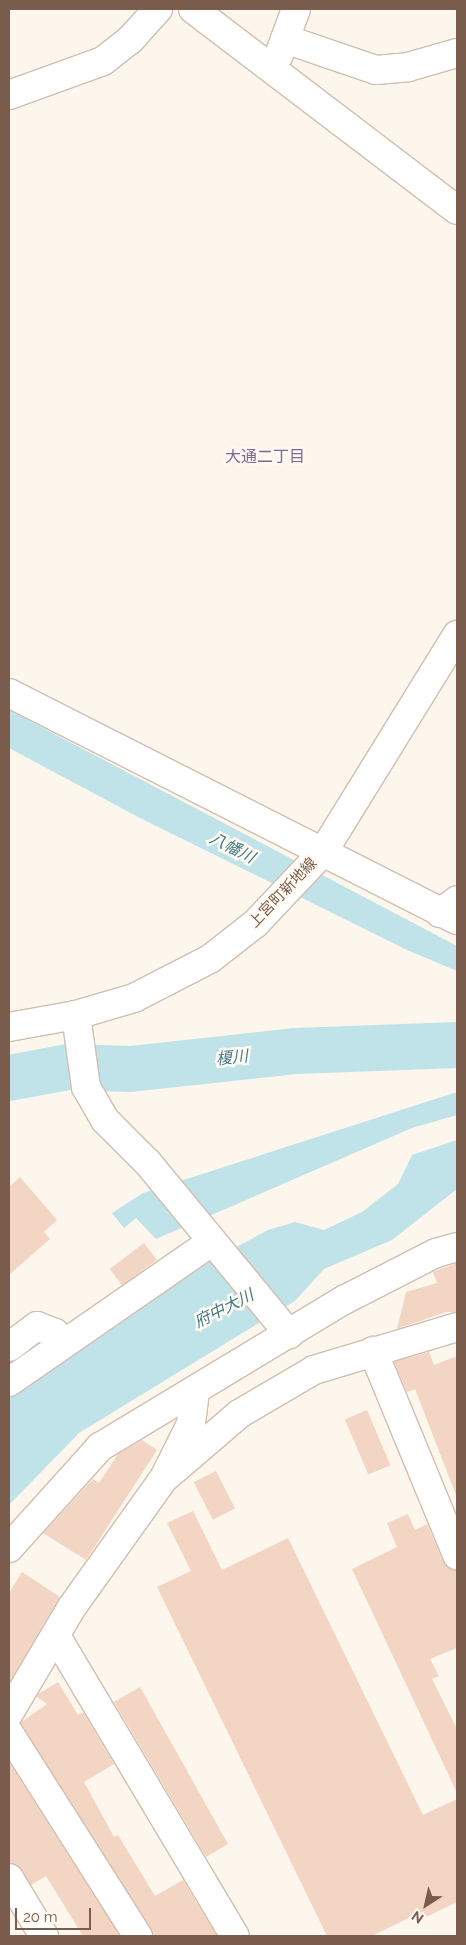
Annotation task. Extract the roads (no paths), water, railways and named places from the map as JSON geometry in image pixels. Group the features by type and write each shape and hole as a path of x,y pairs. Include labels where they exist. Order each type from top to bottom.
{"street":[{"path":"9,95 102,61 130,40 158,9"},
{"path":"193,9 457,210"},
{"path":"273,70 296,9"},
{"path":"285,39 376,70 408,67 457,53"},
{"name":"上宮町新地線","path":"9,1027 76,1015 134,998 210,960 256,924 316,860 457,634"},
{"path":"9,693 316,860 451,911"},
{"path":"76,1015 86,1088 105,1120 148,1163 283,1327"},
{"path":"9,1382 64,1343 215,1246"},
{"path":"9,1548 100,1447 196,1391 283,1327 344,1300 436,1253 457,1247"},
{"path":"9,1347 37,1326 55,1333 64,1343"},
{"path":"164,1478 197,1454 239,1414 314,1370 457,1327"},
{"path":"373,1351 457,1555"},
{"path":"9,1714 56,1636 164,1478 191,1424 196,1391"},
{"path":"56,1636 235,1936"},
{"path":"9,1733 138,1936"},
{"path":"9,1878 44,1936"}],"water":[{"name":"八幡川","path":"9,710 457,946 457,971 407,950 140,818 9,748"},
{"path":"457,1036 457,1053 340,1056 335,1037"},
{"path":"457,1092 457,1115 412,1128 156,1239 136,1218 124,1228 112,1213 143,1193"},
{"name":"府中大川","path":"457,1140 457,1189 392,1240 324,1269 295,1301 79,1433 9,1505 9,1393 194,1270 268,1230 295,1222 324,1230 362,1212 398,1184 412,1155"}],"waterway":[{"name":"榎川","path":"9,1078 69,1067 130,1069 296,1051 457,1045"}],"district":[{"name":"大通二丁目","path":"265,457"}]}
